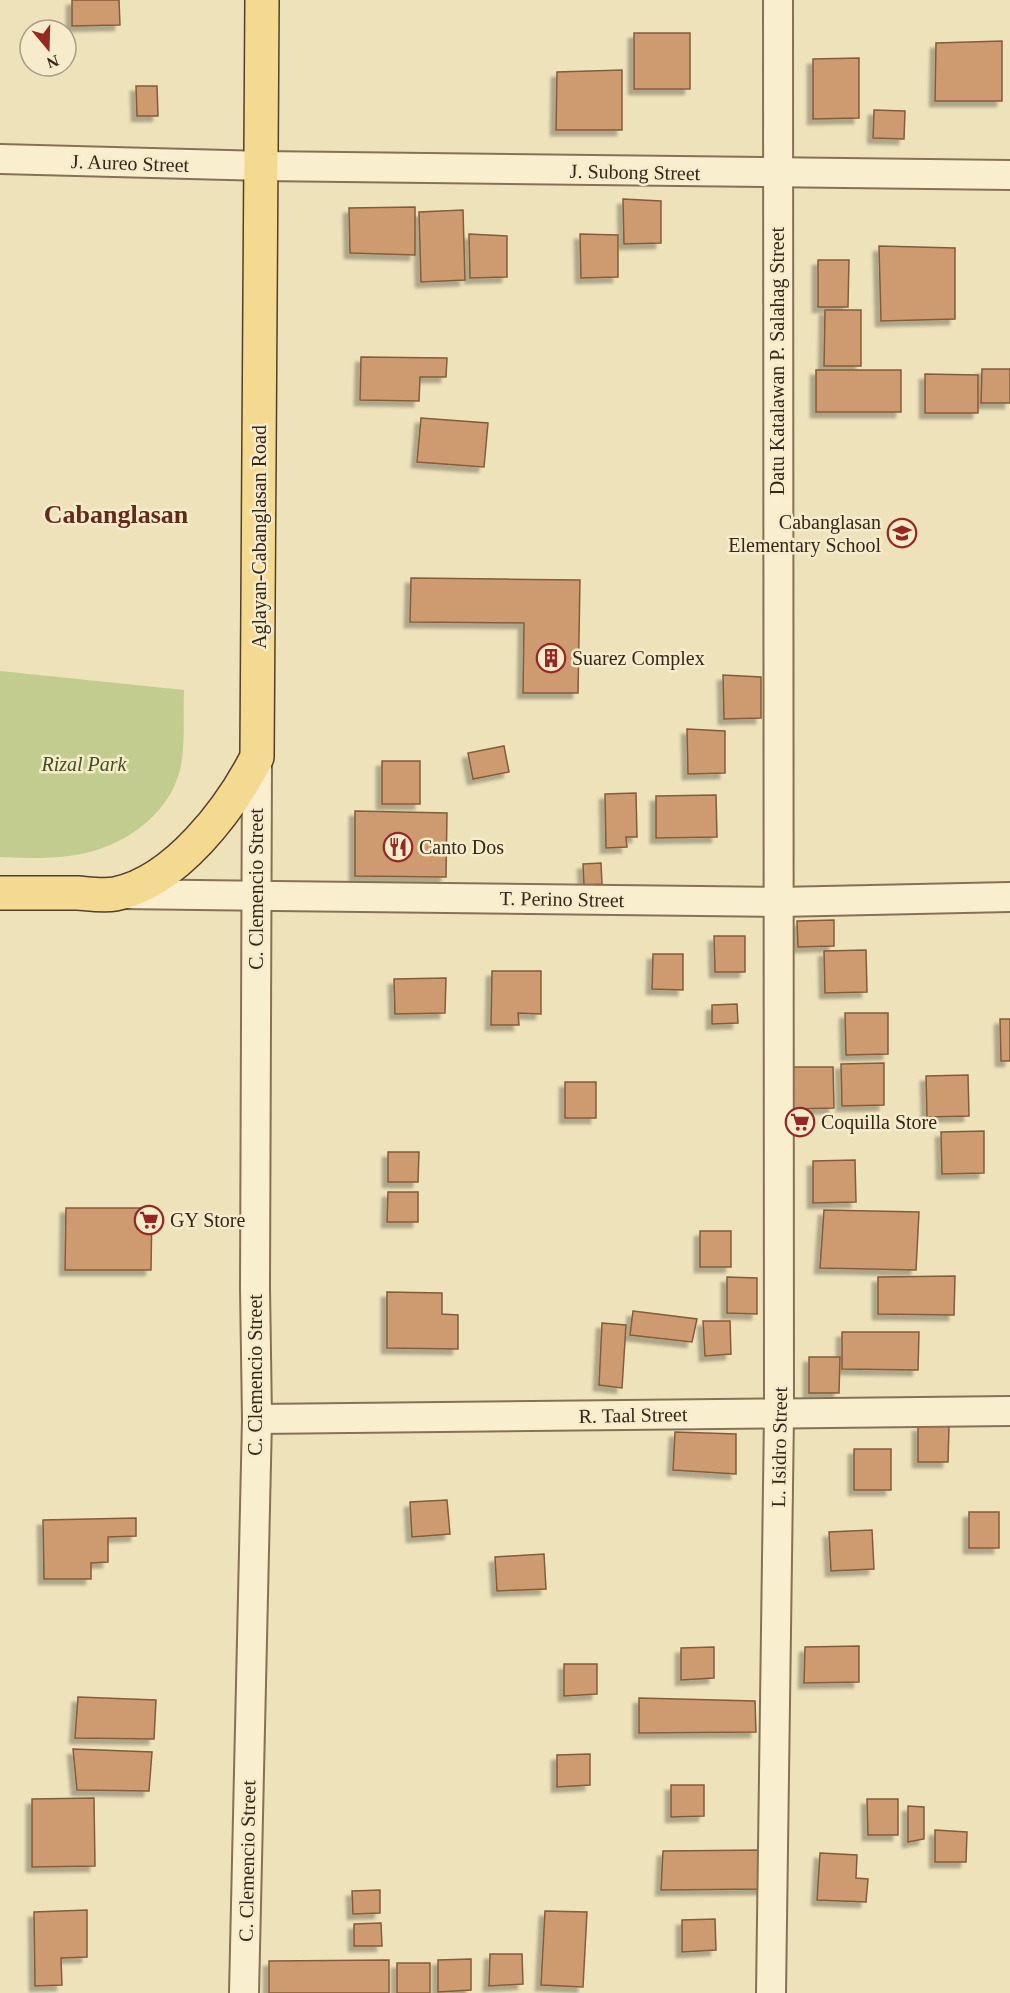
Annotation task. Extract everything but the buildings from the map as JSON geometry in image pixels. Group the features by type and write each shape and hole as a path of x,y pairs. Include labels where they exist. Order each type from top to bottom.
{"main road":[{"name":"Aglayan-Cabanglasan Road","path":"0,893 114,894 137,886 159,873 199,841 217,822 232,801 256,756 262,0"}],"street":[{"name":"Datu Katalawan P. Salahag Street","path":"778,0 778,902"},
{"name":"J. Aureo Street","path":"0,159 261,166"},
{"name":"J. Subong Street","path":"261,166 1010,175"},
{"name":"C. Clemencio Street","path":"244,1993 257,1419 255,1288 256,756"},
{"name":"T. Perino Street","path":"114,894 778,902 1010,897"},
{"name":"L. Isidro Street","path":"771,1993 779,1414 778,902"},
{"name":"R. Taal Street","path":"257,1419 1010,1411"}],"green space":[{"name":"Rizal Park","path":"0,671 184,690 182,759 169,797 157,812 126,837 88,852 52,858 0,857"}],"place":[{"name":"Cabanglasan Elementary School","path":"902,533"},
{"name":"Suarez Complex","path":"551,658"},
{"name":"Canto Dos","path":"398,847"},
{"name":"Coquilla Store","path":"800,1122"},
{"name":"GY Store","path":"149,1220"}],"district":[{"name":"Cabanglasan","path":"116,514"}]}
